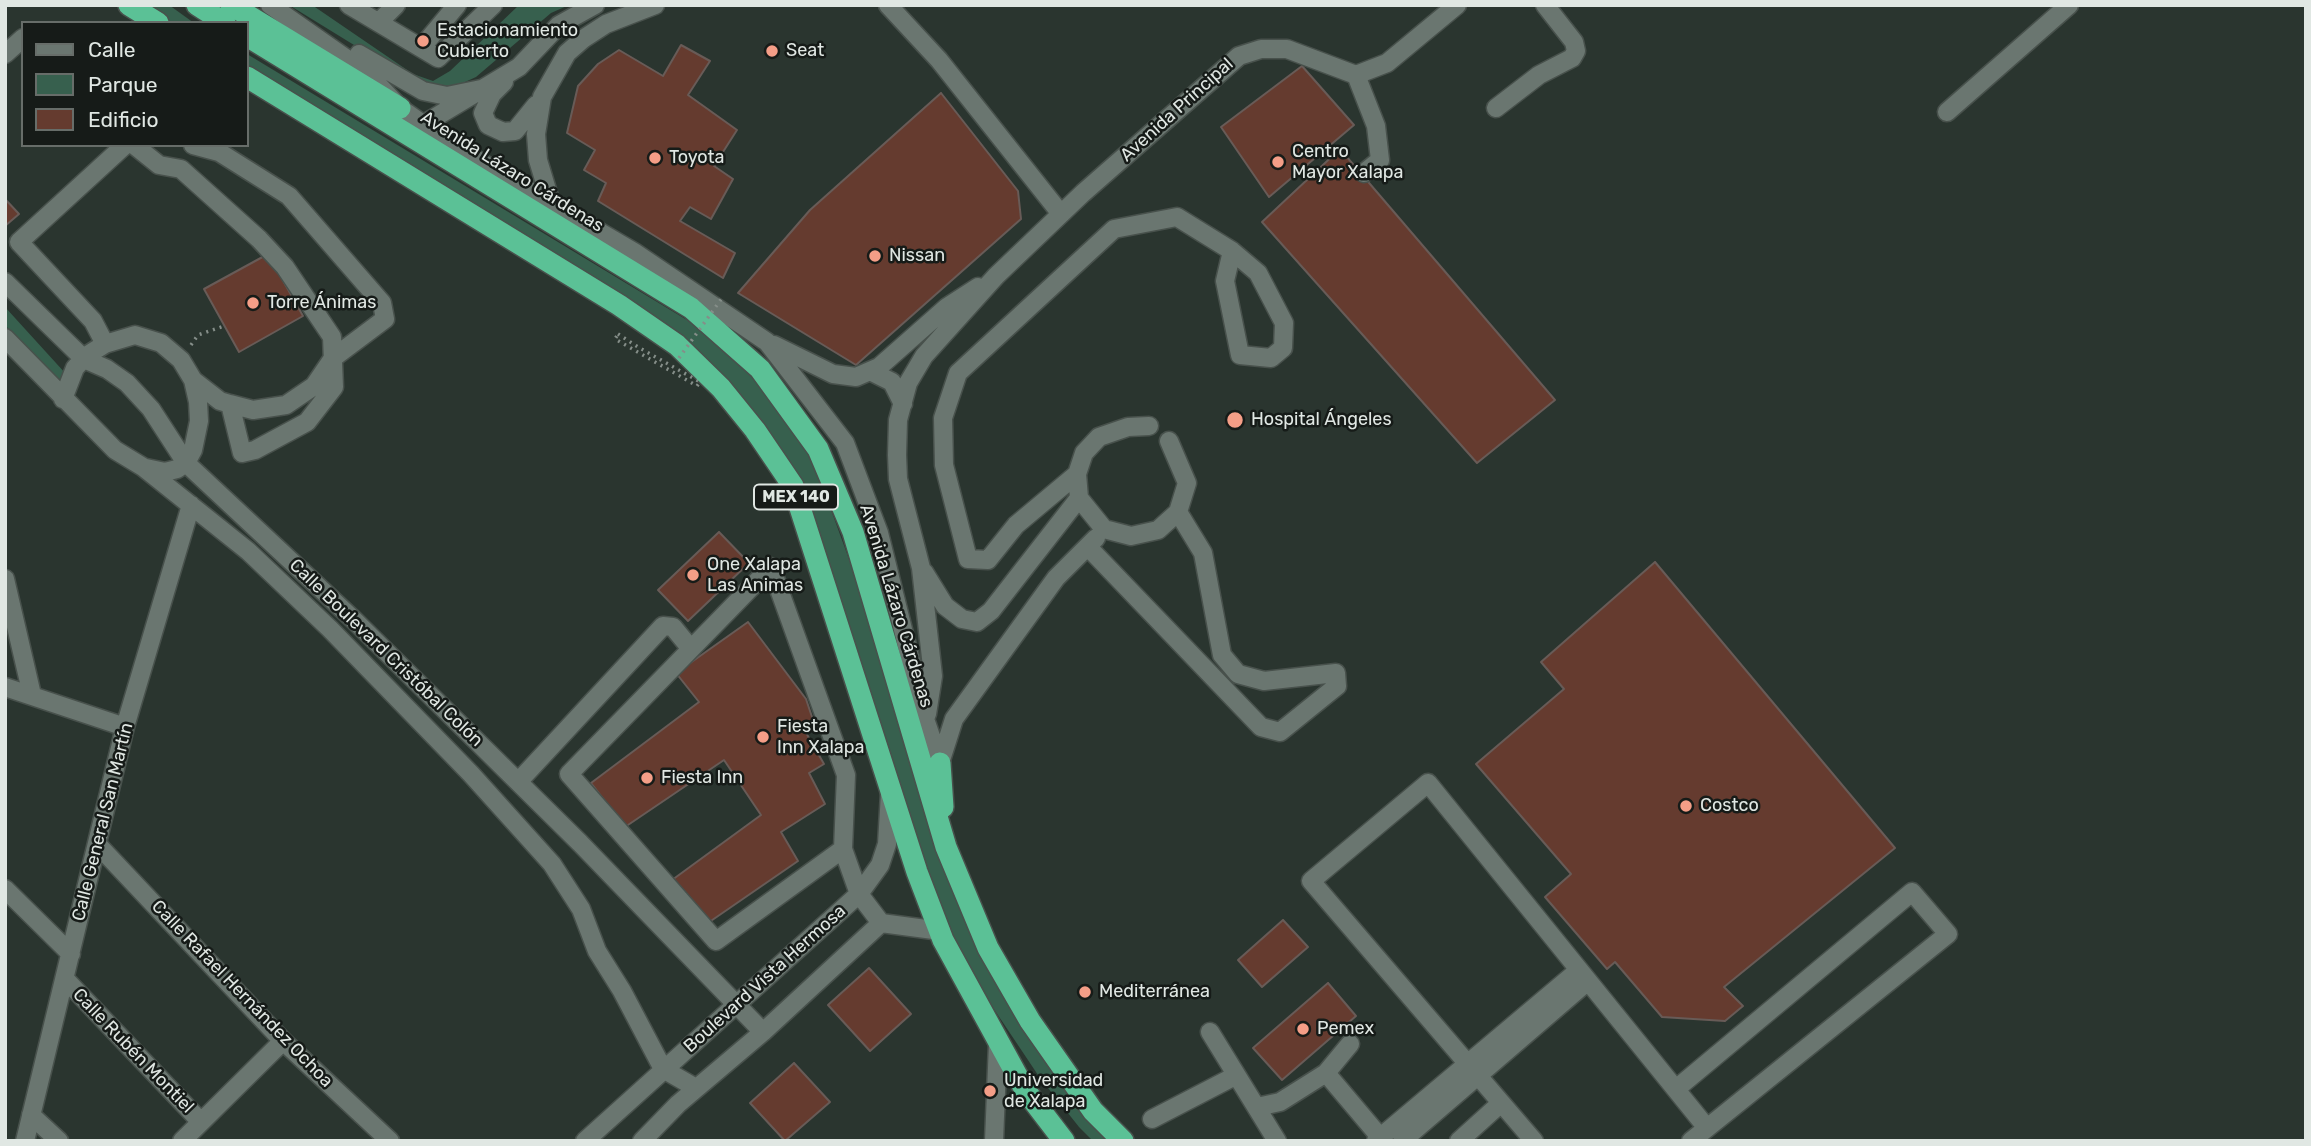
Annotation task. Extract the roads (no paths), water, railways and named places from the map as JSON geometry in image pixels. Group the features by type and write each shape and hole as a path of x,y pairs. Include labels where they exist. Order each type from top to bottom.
{"highway":[{"path":"129,5 155,21"},
{"path":"197,5 222,21"},
{"path":"231,5 400,108"},
{"name":"Avenida Lázaro Cárdenas","path":"248,37 691,308 760,369 818,449 853,532 946,847 988,948 1030,1021 1093,1111 1123,1141"},
{"name":"MEX 140","path":"248,78 620,305 677,345 721,388 755,430 793,486 917,872 941,931 1024,1090 1064,1141"},
{"path":"940,763 946,847"}],"street":[{"name":"Avenida Lázaro Cárdenas","path":"270,5 367,73 400,108 460,150 634,252 767,342 845,443 879,533 926,722 940,763"},
{"path":"281,5 423,91 447,96 481,89"},
{"path":"379,22 396,5"},
{"path":"422,47 457,5"},
{"path":"352,6 438,58 493,5"},
{"path":"595,5 559,25 492,94 483,113 488,125 503,132 515,131 542,97 567,53 583,38 606,24 655,5"},
{"path":"888,5 939,60 1061,215"},
{"path":"1364,173 1380,160 1376,126 1356,75 1387,63 1457,5"},
{"path":"1496,108 1539,75 1572,58 1576,51 1574,42 1545,5"},
{"path":"1947,112 2068,5"},
{"path":"5,54 21,40"},
{"name":"Avenida Principal","path":"926,722 933,676 921,568 898,479 898,420 908,383 924,356 996,276 1239,55 1261,49 1287,49 1356,75"},
{"path":"424,124 519,68"},
{"path":"542,97 536,120 537,147 551,203"},
{"path":"105,344 93,321 19,242 123,147"},
{"path":"136,147 159,165 181,169 259,239 285,267 332,337 334,387 307,422 255,450 242,453 225,402"},
{"path":"193,380 225,402 253,410 286,404 314,386 332,358 384,319 382,303 289,196 219,152 200,147"},
{"path":"1077,474 1016,525 988,560 968,559 944,465 943,418 958,373 1114,229 1177,217 1232,251 1258,273 1284,323 1283,348 1271,358 1240,355 1225,281 1232,251"},
{"name":"Avenida Principal","path":"767,342 833,374 856,377 870,371 906,345 947,307 996,276"},
{"name":"Calle Boulevard Cristóbal Colón","path":"5,282 84,359 107,369 127,383 151,409 186,463 354,620 518,782 763,1032"},
{"path":"63,399 69,378 84,359 105,344 135,335 161,344 181,360 193,380 199,421 186,463 165,472 143,467"},
{"name":"Calle Boulevard Cristóbal Colón","path":"5,338 115,450 143,467 248,551 330,629 471,774 552,864 581,909 597,951 622,991 663,1069"},
{"path":"870,371 892,382 902,404"},
{"path":"199,421 225,402"},
{"path":"1149,426 1128,426 1099,437 1084,453 1077,474 1079,498 1104,529 1131,536 1157,530 1178,512 1187,483 1169,441"},
{"path":"921,568 945,606 962,619 977,622 991,611 1079,498"},
{"name":"Calle General San Martín","path":"25,1141 125,727 191,505"},
{"path":"1088,547 1261,727 1280,732 1337,686 1336,673 1264,681 1238,674 1222,655 1203,553 1178,512"},
{"path":"940,763 954,719 1056,578 1104,529"},
{"path":"843,849 716,941 569,774 771,567 846,775 843,849 859,894 881,923 941,931"},
{"path":"5,579 32,695"},
{"path":"518,782 663,626 673,627 691,649"},
{"path":"5,687 125,727"},
{"path":"1534,1141 1311,881 1428,783 1707,1128"},
{"name":"Boulevard Vista Hermosa","path":"585,1141 859,894 880,865 887,845 890,786"},
{"name":"Calle Rafael Hernández Ochoa","path":"97,844 283,1041 390,1141"},
{"path":"5,889 71,954"},
{"path":"1675,1088 1912,892 1948,934 1691,1141"},
{"name":"Boulevard Vista Hermosa","path":"642,1141 696,1088 763,1032 881,923"},
{"path":"1326,1073 1378,1139 1472,1070 1583,975"},
{"name":"Calle Rubén Montiel","path":"65,979 201,1122"},
{"path":"1210,1032 1277,1141"},
{"path":"181,1141 283,1041"},
{"path":"994,1141 998,1043"},
{"path":"1256,1107 1280,1101 1326,1073 1350,1044"},
{"path":"663,1069 696,1088"},
{"path":"1402,1141 1472,1070"},
{"path":"1152,1119 1235,1076"},
{"path":"1459,1141 1501,1103"},
{"path":"32,1115 59,1141"}],"place":[{"name":"Estacionamiento Cubierto","path":"423,41"},
{"name":"Seat","path":"772,51"},
{"name":"Toyota","path":"655,158"},
{"name":"Centro Mayor Xalapa","path":"1278,162"},
{"name":"Nissan","path":"875,256"},
{"name":"Torre Ánimas","path":"253,303"},
{"name":"Hospital Ángeles","path":"1235,420"},
{"name":"One Xalapa Las Animas","path":"693,575"},
{"name":"Fiesta Inn Xalapa","path":"763,737"},
{"name":"Fiesta Inn","path":"647,778"},
{"name":"Costco","path":"1686,806"},
{"name":"Mediterránea","path":"1085,992"},
{"name":"Pemex","path":"1303,1029"},
{"name":"Universidad de Xalapa","path":"990,1091"}]}
